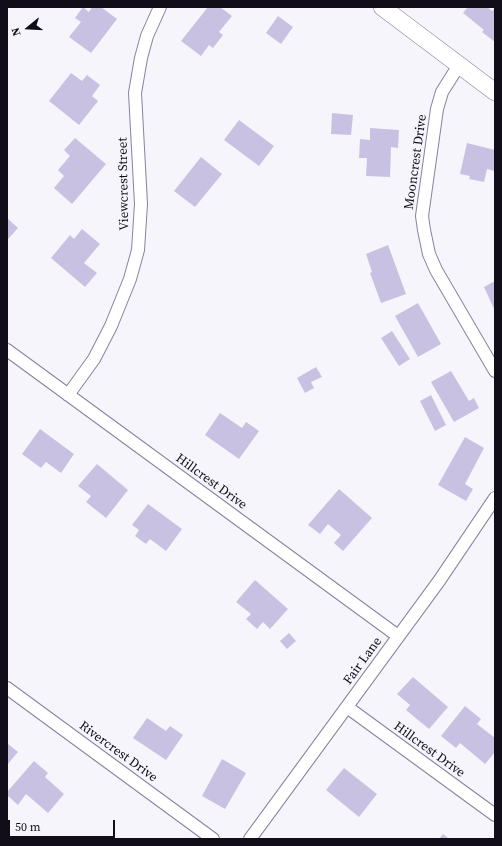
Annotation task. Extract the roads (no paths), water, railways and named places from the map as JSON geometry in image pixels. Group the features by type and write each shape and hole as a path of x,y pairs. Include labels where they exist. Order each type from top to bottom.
{"main road":[{"path":"382,7 495,92"}],"street":[{"name":"Viewcrest Street","path":"68,395 94,359 111,326 130,279 138,250 141,204 135,93 140,58 147,36 160,7"},
{"name":"Mooncrest Drive","path":"459,65 442,92 437,109 422,216 429,254 436,270 495,371"},
{"name":"Hillcrest Drive","path":"7,350 398,636"},
{"name":"Fair Lane","path":"250,839 439,582 495,498"},
{"name":"Rivercrest Drive","path":"7,688 213,839"},
{"name":"Hillcrest Drive","path":"347,707 495,815"}]}
